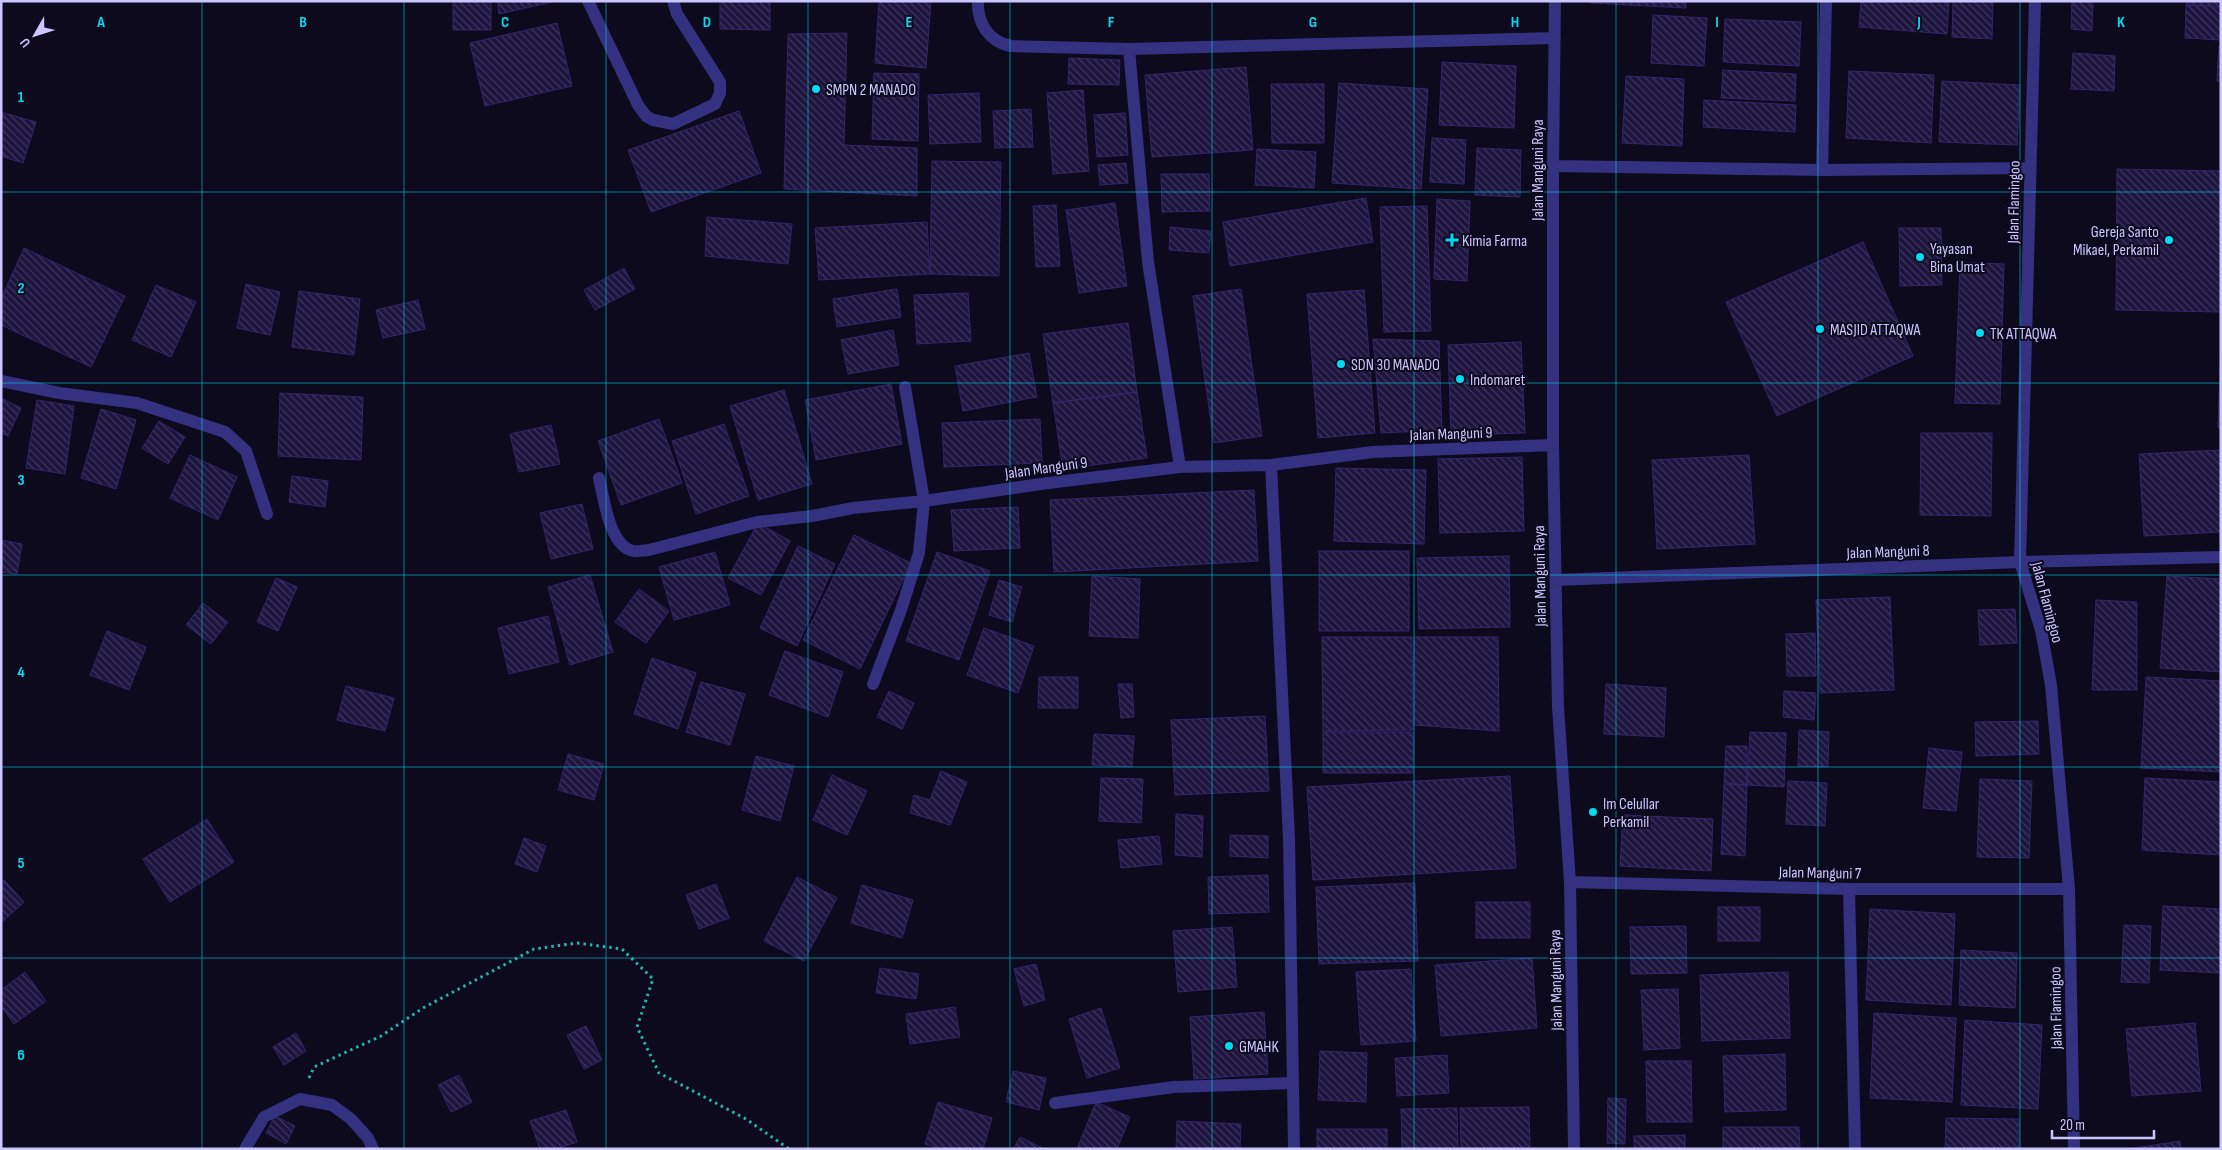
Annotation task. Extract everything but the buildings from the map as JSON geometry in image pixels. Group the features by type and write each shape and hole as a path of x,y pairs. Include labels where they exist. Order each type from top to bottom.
{"street":[{"path":"588,1 638,105 646,116 652,120 673,124 714,104 720,93 720,82 677,14 673,1"},
{"path":"978,1 982,25 991,38 1000,44 1011,46 1129,49 1555,38"},
{"name":"Jalan Manguni Raya","path":"1555,1 1553,445 1558,707 1570,882 1574,1149"},
{"path":"1822,170 1826,1"},
{"name":"Jalan Flamingoo","path":"2035,1 2020,562 2040,630 2051,685 2068,889 2074,1149"},
{"path":"1129,49 1148,262 1180,467"},
{"path":"1553,166 1822,170 2030,168"},
{"path":"1,381 59,393 137,403 225,432 246,451 267,514"},
{"path":"873,684 898,618 919,553 924,501 906,388"},
{"name":"Jalan Manguni 9","path":"599,478 611,528 621,544 633,551 649,550 757,522 853,508 924,501 1048,483 1180,467 1271,464 1374,452 1553,445"},
{"path":"1271,464 1290,838 1294,1149"},
{"name":"Jalan Manguni 8","path":"1556,580 2020,562 2221,557"},
{"name":"Jalan Manguni 7","path":"1570,882 1850,889 2068,889"},
{"path":"1850,889 1855,1149"},
{"path":"1055,1103 1174,1087 1293,1083"},
{"path":"245,1149 264,1117 300,1099 332,1105 351,1119 368,1138 374,1149"}],"path":[{"path":"300,1099 314,1067 381,1036 423,1008 534,950 578,943 622,949 653,979 637,1027 659,1073 746,1119 789,1149"}],"place":[{"name":"SMPN 2 MANADO","path":"816,89"},
{"name":"Kimia Farma","path":"1452,240"},
{"name":"Gereja Santo Mikael, Perkamil","path":"2169,240"},
{"name":"Yayasan Bina Umat","path":"1920,257"},
{"name":"MASJID ATTAQWA","path":"1820,329"},
{"name":"TK ATTAQWA","path":"1980,333"},
{"name":"SDN 30 MANADO","path":"1341,364"},
{"name":"Indomaret","path":"1460,379"},
{"name":"Im Celullar Perkamil","path":"1593,812"},
{"name":"GMAHK","path":"1229,1046"}]}
